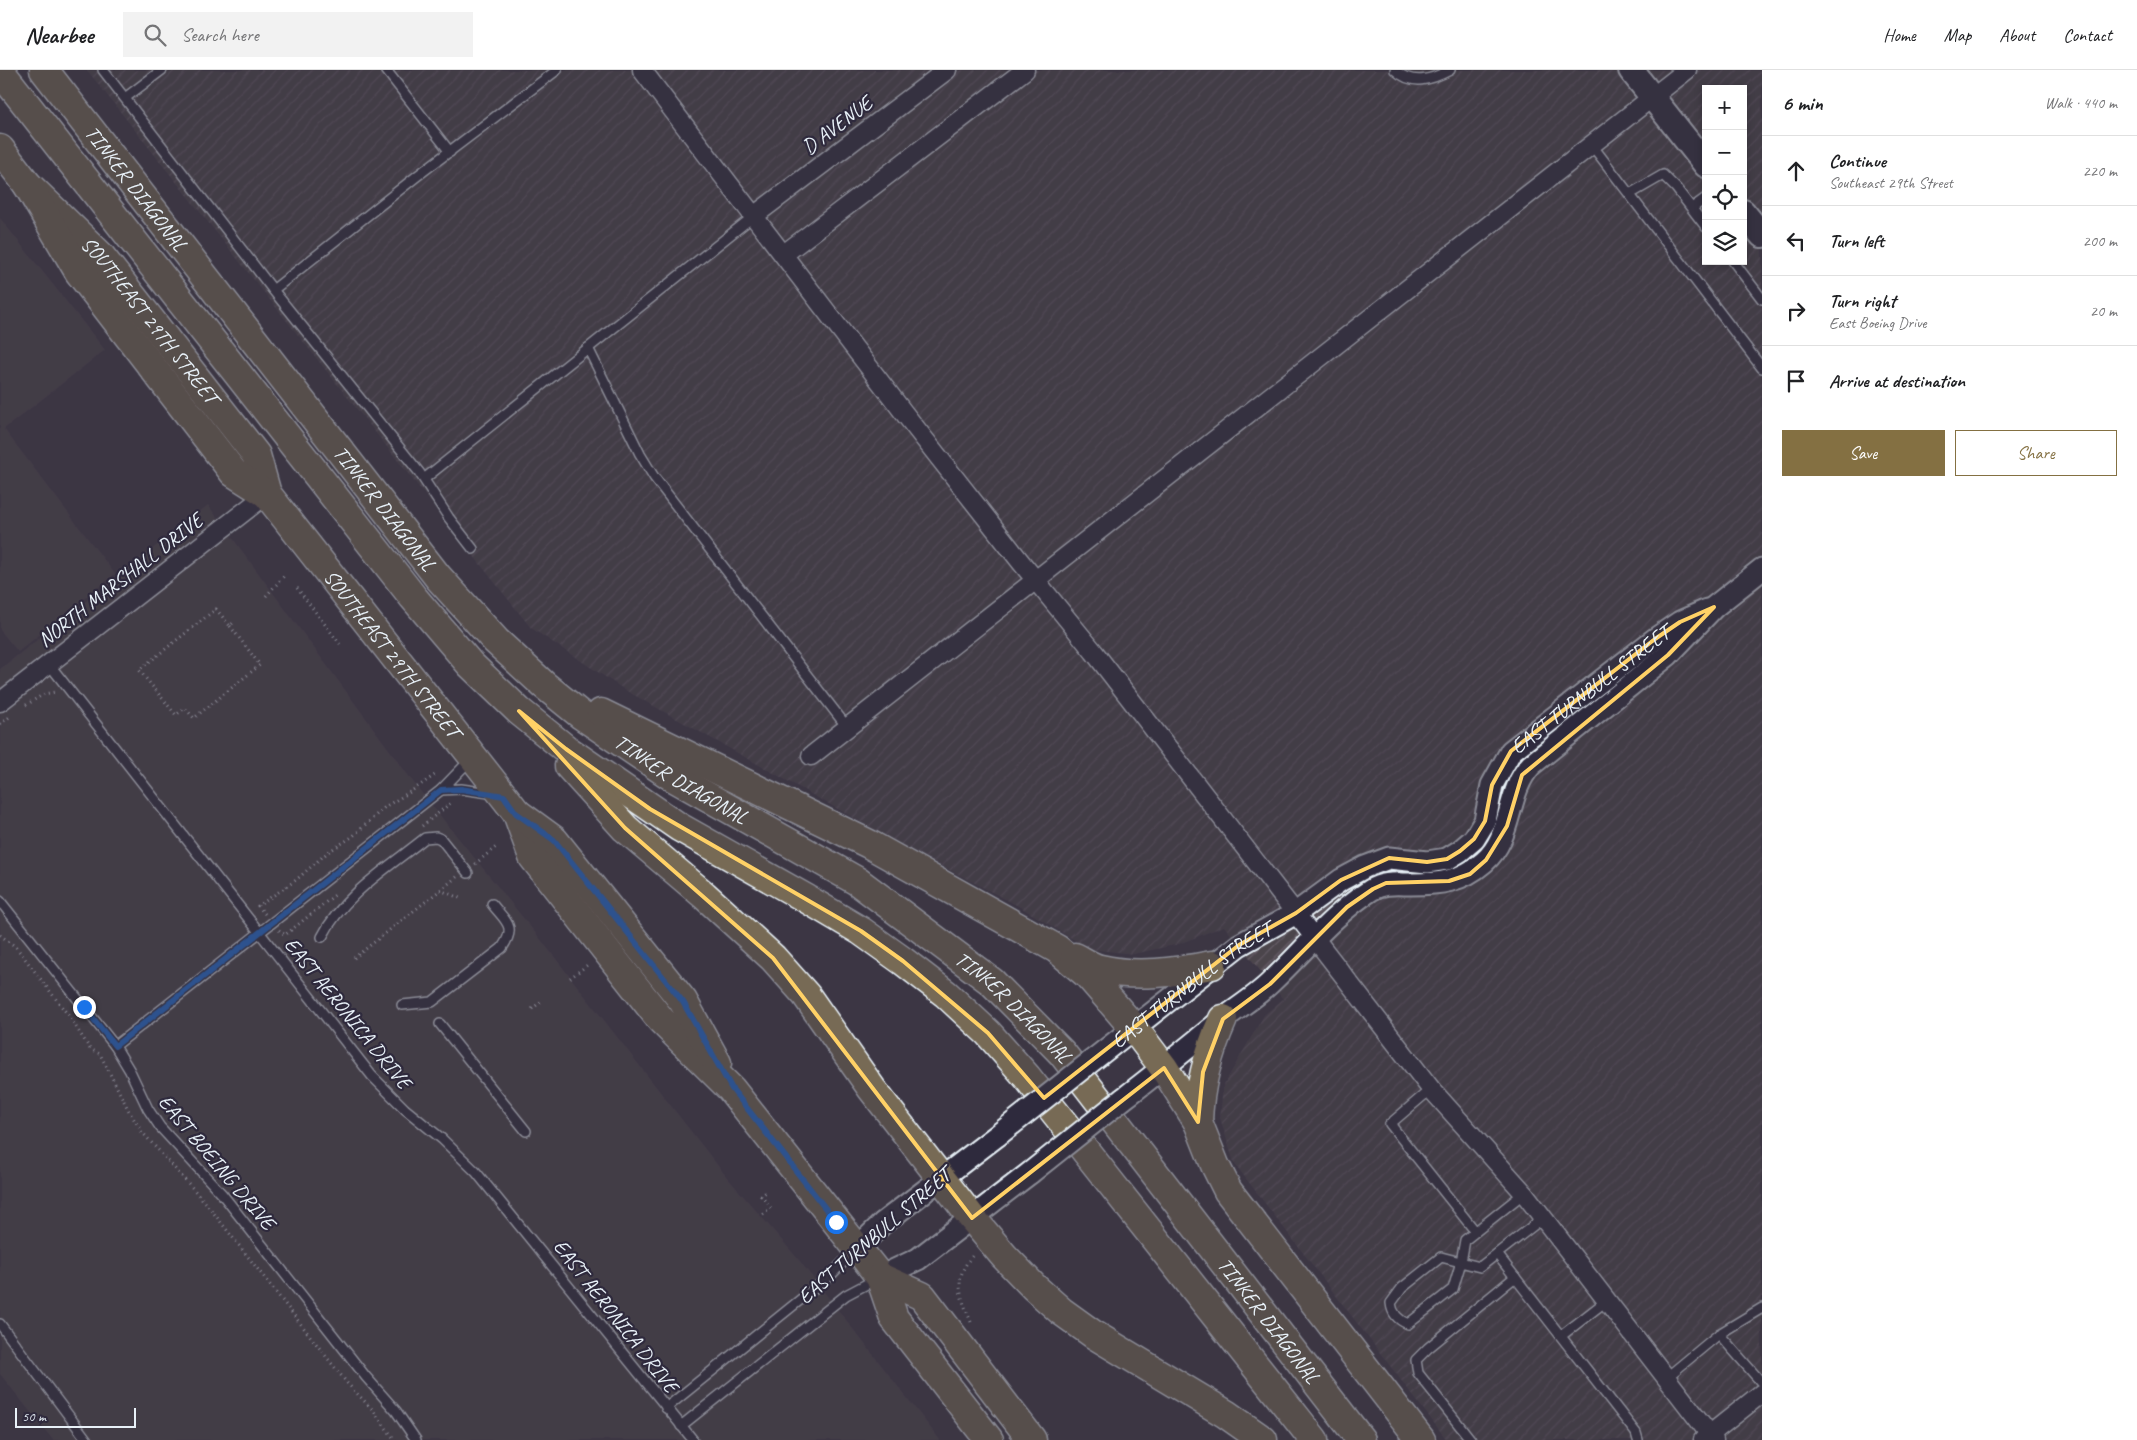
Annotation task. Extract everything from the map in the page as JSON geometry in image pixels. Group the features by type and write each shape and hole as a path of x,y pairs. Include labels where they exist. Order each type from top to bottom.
{"main road":[{"name":"TINKER DIAGONAL","path":"44,70 438,577 496,641 544,685 588,720 671,776 856,881 992,982 1062,1053 1361,1440"},
{"path":"1631,70 1702,159"},
{"name":"TINKER DIAGONAL","path":"0,71 413,597 470,664 519,711 566,749 650,809 679,828 861,931 946,994 988,1033 1027,1077 1314,1440"},
{"name":"SOUTHEAST 29TH STREET","path":"0,149 27,184 100,255 256,455 268,494 473,757 510,804 554,840 683,1002 732,1089 880,1277 894,1318 989,1440"},
{"path":"1747,217 1762,235"},
{"path":"544,685 869,844 1057,949 1098,969 1166,974 1212,965"},
{"path":"519,711 625,828 704,894 773,958 806,995 872,1089 972,1218 1004,1256 1061,1312 1093,1334 1226,1414 1263,1440"},
{"path":"1057,949 1088,975 1164,1068 1198,1122 1215,1165 1228,1191 1420,1440"},
{"path":"1198,1122 1199,1095 1203,1072 1210,1049 1223,1019"},
{"name":"SOUTHEAST 29TH STREET","path":"880,1277 922,1296 1032,1440"}],"street":[{"path":"642,70 755,215 910,420 1094,652 1431,1089 1524,1193 1666,1378 1709,1438 1762,1393"},
{"name":"D AVENUE","path":"755,215 947,70"},
{"path":"784,254 1025,70"},
{"path":"811,756 1687,70"},
{"name":"NORTH MARSHALL DRIVE","path":"0,702 268,494"},
{"name":"EAST TURNBULL STREET","path":"880,1277 918,1259 1270,984 1346,907 1386,883 1433,883 1450,881 1470,874 1500,842 1507,826 1516,787 1522,775 1531,765 1668,655 1714,607 1762,569"},
{"name":"EAST TURNBULL STREET","path":"857,1248 883,1223 1239,945 1296,913 1341,880 1373,864 1389,858 1426,862 1447,859 1460,852 1474,839 1485,821 1492,785 1511,752 1655,639 1680,622 1714,607"}],"lane":[{"path":"103,70 424,479 448,518 473,550"},
{"path":"125,98 162,70"},
{"path":"386,70 450,152"},
{"path":"274,290 557,70"},
{"path":"1395,70 1401,76 1418,81 1434,79 1450,70"},
{"path":"1591,144 1762,368"},
{"path":"1630,194 1663,175 1702,221"},
{"path":"1692,208 1702,201"},
{"path":"424,479 755,215"},
{"path":"1736,265 1762,299"},
{"path":"588,348 640,454 654,477 847,727"},
{"name":"EAST AERONICA DRIVE","path":"49,664 372,1076 405,1109 442,1139 476,1172 581,1299 693,1440"},
{"path":"115,1046 441,790 473,757"},
{"path":"441,790 461,789 510,804"},
{"path":"322,937 329,924 348,901 425,838 436,837 441,839 467,872"},
{"name":"EAST BOEING DRIVE","path":"0,901 115,1046 127,1065 148,1109 160,1127 222,1194 366,1377 396,1411 416,1440"},
{"path":"402,1005 432,1002 502,948 510,936 509,926 492,904"},
{"path":"440,1024 526,1131"},
{"path":"1431,1089 1390,1124 1475,1231"},
{"path":"1524,1193 1465,1240 1461,1262 1454,1289 1408,1324 1399,1320 1392,1310 1390,1303 1402,1288 1441,1258 1461,1262 1480,1267 1543,1218"},
{"name":"EAST TURNBULL STREET","path":"666,1408 831,1275 857,1248"},
{"path":"1497,1254 1636,1433 1638,1440"},
{"name":"EAST TURNBULL STREET","path":"681,1426 846,1294 880,1277"},
{"path":"1471,1440 1418,1373 1416,1360 1515,1277"},
{"path":"1561,1336 1606,1300"},
{"path":"1666,1378 1719,1334 1762,1308"},
{"path":"0,1324 87,1440"},
{"path":"1719,1334 1762,1384"}],"path":[{"path":"266,596 285,575"},
{"path":"296,588 340,644"},
{"path":"216,609 231,625 260,665 194,718 185,708 176,715 139,670 216,609"},
{"path":"20,709 44,694 55,692"},
{"path":"0,724 14,714"},
{"path":"354,958 440,890 467,872 496,847"},
{"path":"440,890 462,899"},
{"path":"0,935 16,947 69,1016 90,1049 100,1054 142,1132 192,1186 348,1382 377,1414 395,1440"},
{"path":"570,978 591,963"},
{"path":"532,1009 543,1000"},
{"path":"763,1214 771,1208 761,1196 766,1192"},
{"path":"974,1254 959,1276 959,1286 970,1322 976,1329"}],"highlighted area":[{"path":"1714,607 1668,655 1522,775 1507,826 1486,860 1470,874 1449,881 1386,883 1373,889 1347,907 1270,984 1223,1019 1203,1072 1198,1122 1164,1068 972,1218 773,958 625,828 519,711 566,749 650,809 861,931 903,961 988,1033 1044,1098 1239,945 1296,913 1341,880 1389,858 1427,862 1447,859 1460,851 1474,839 1485,821 1492,785 1511,751 1655,639 1680,622"}],"shaded area":[{"path":"87,70 1762,70 1762,1440 1447,1440 1234,1163 1220,1118 1223,1086 1264,1015 1283,999 1224,926 1179,944 1134,954 1089,949 1022,908 902,845 625,690 531,628"},
{"path":"0,218 105,350 4,429 115,574 18,652 0,630"},
{"path":"208,505 417,787 542,941 726,1176 799,1260 940,1440 53,1440 0,1374 0,669"}],"route":[{"path":"84,1007 115,1046 441,790 461,789 504,796 516,813 554,840 683,1002 732,1089 836,1222"}]}
